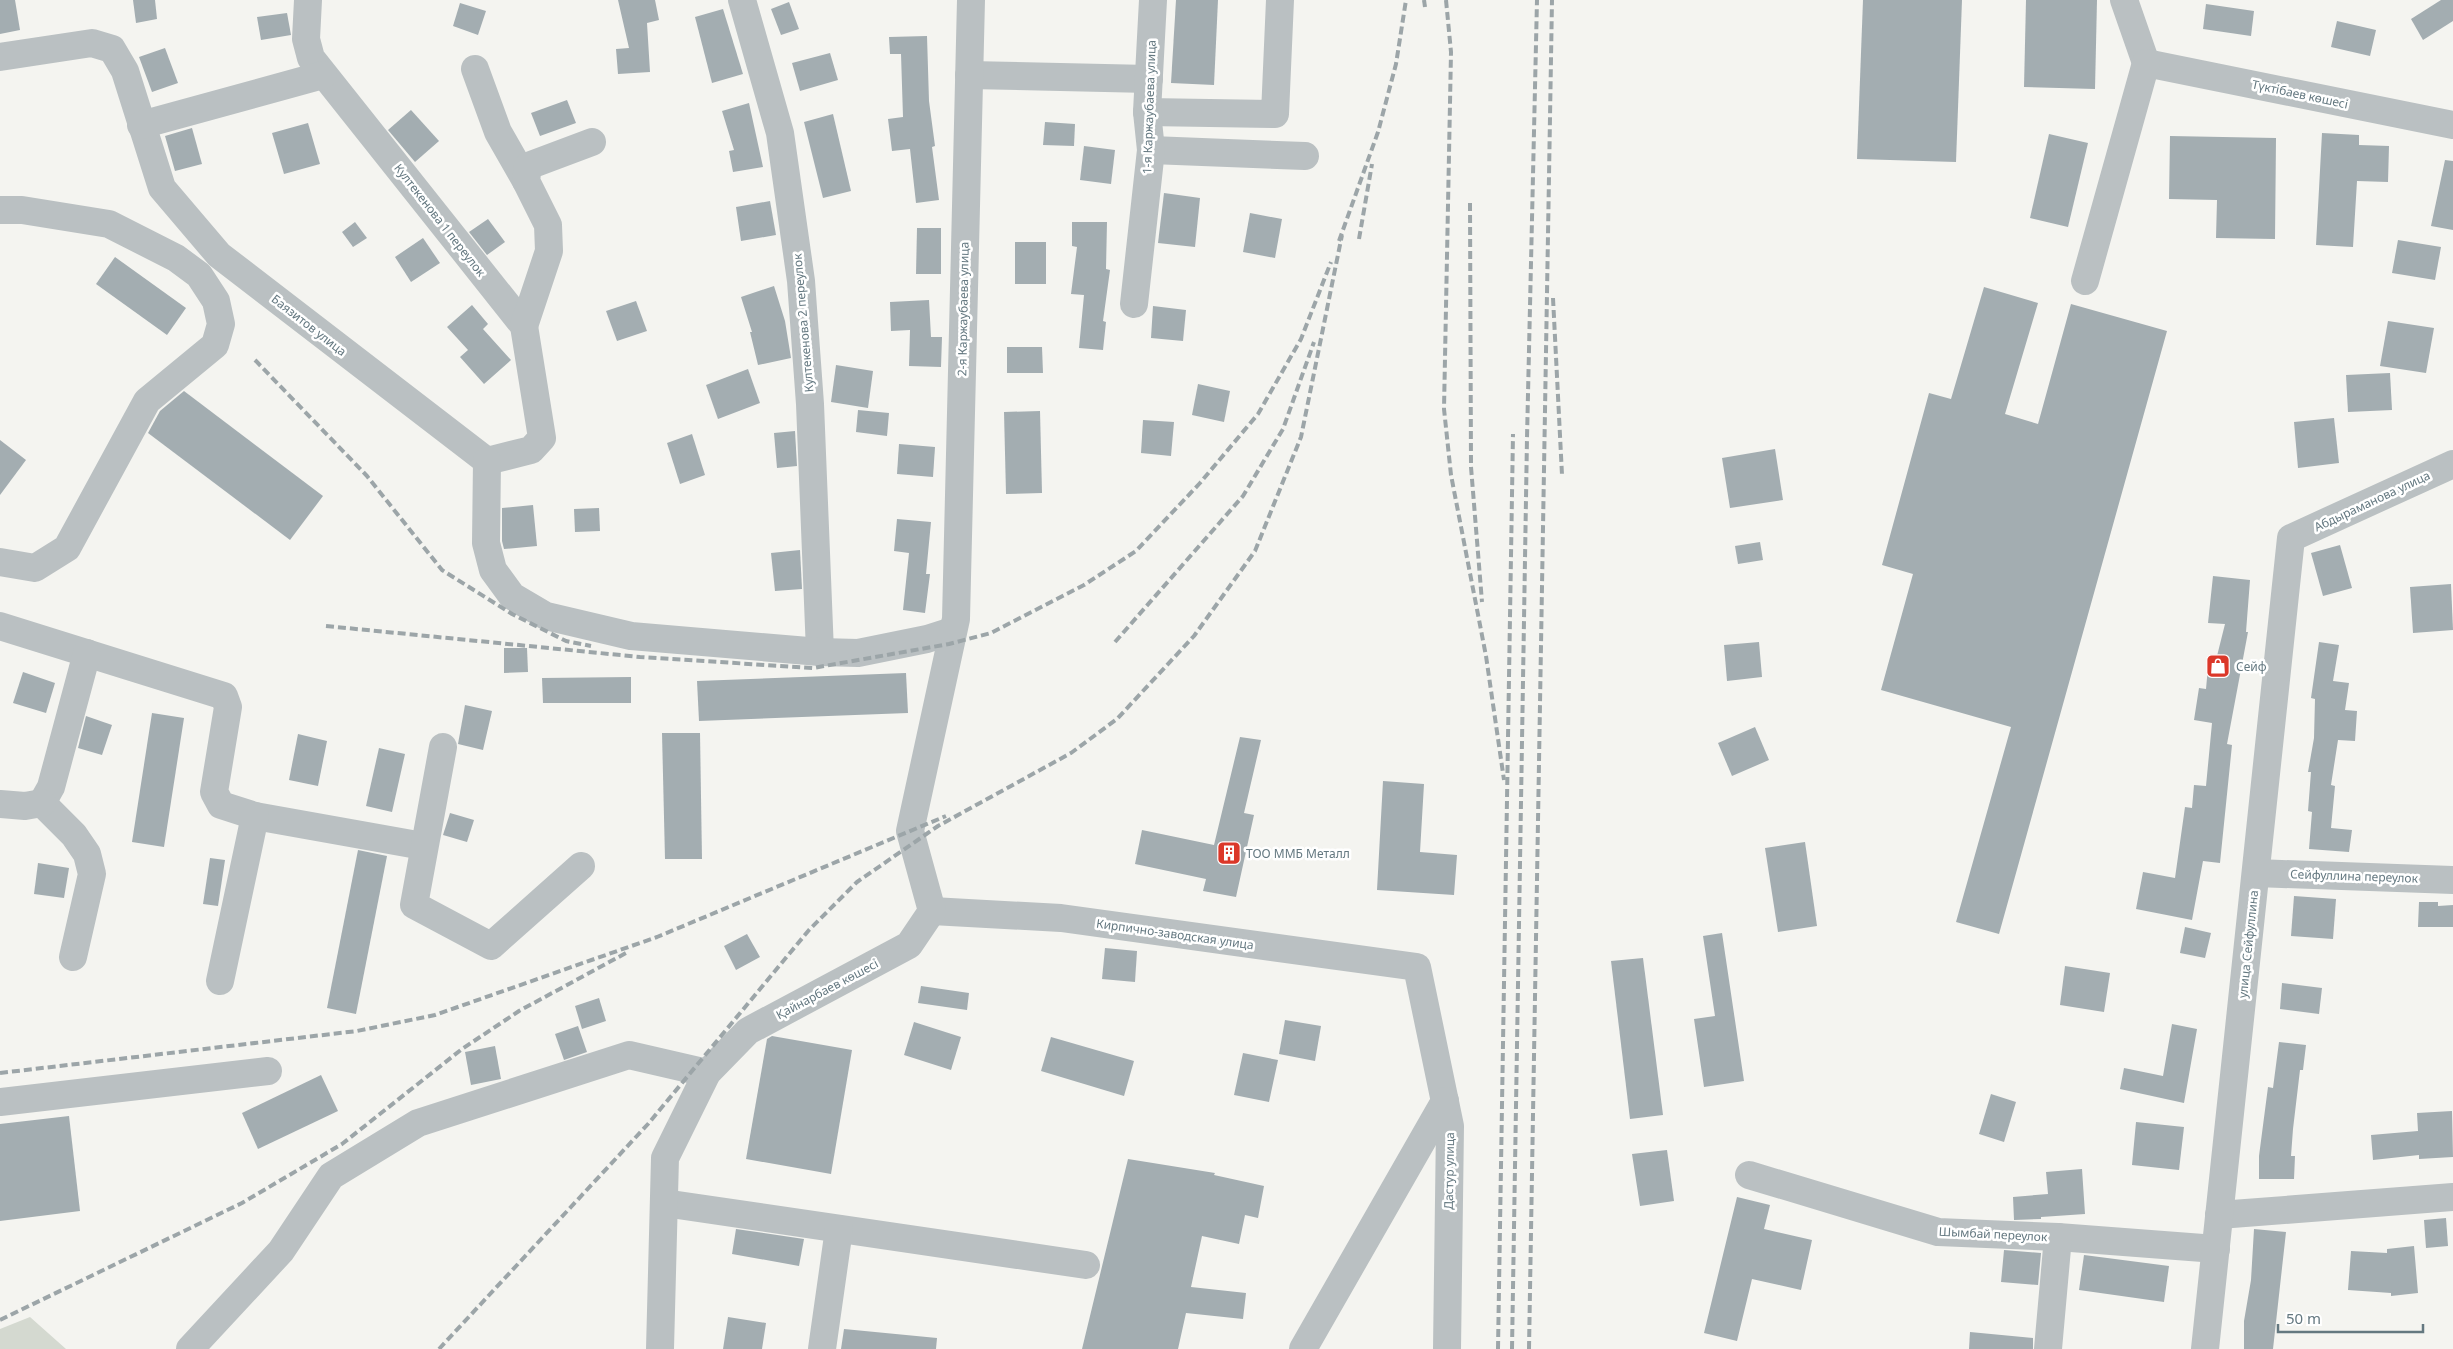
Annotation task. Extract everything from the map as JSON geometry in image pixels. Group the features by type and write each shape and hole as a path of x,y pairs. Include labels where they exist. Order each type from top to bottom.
{"street":[{"name":"Култекенова 1 переулок","path":"308,0 306,39 311,58 323,76 524,326 542,438 531,450 487,461"},
{"name":"Култекенова 2 переулок","path":"742,0 780,133 801,281 810,404 820,652"},
{"name":"2-я Каржаубаева улица","path":"954,625 970,0"},
{"name":"1-я Каржаубаева улица","path":"1134,304 1151,150 1147,112 1153,0"},
{"path":"1147,112 1275,114 1280,0"},
{"path":"2085,282 2146,62 2124,0"},
{"name":"Баязитов улица","path":"0,57 92,43 112,49 124,71 162,188 219,255 487,461"},
{"name":"Түктібаев көшесі","path":"2146,62 2453,125"},
{"path":"475,69 498,132 548,225 549,251 524,326"},
{"path":"969,75 1149,79"},
{"path":"141,124 323,76"},
{"path":"526,181 528,166 592,142"},
{"path":"1151,150 1305,156"},
{"path":"0,210 22,210 109,224 176,258 199,275 216,301 222,324 215,346 147,401 68,548 35,568 0,562"},
{"path":"487,461 486,543 493,570 512,596 546,616 631,636 820,652 858,653 927,639 954,625"},
{"name":"Абдыраманова улица","path":"2291,538 2453,464"},
{"name":"улица Сейфуллина","path":"2205,1349 2291,538"},
{"path":"932,911 910,832 954,625"},
{"path":"0,626 210,690 224,696 228,707 214,792 221,805 255,816 423,846"},
{"path":"42,803 51,787 87,653"},
{"path":"443,747 423,846 414,905 491,946 581,866"},
{"path":"0,804 25,806 42,803"},
{"path":"42,803 74,835 87,854 92,874 72,957"},
{"path":"220,981 255,816"},
{"name":"Сейфуллина переулок","path":"2256,872 2453,880"},
{"name":"Кирпично-заводская улица","path":"932,911 1061,918 1417,967"},
{"name":"Қайнарбаев көшесі","path":"660,1349 665,1158 707,1073 748,1031 909,945 932,911"},
{"name":"Дастур улица","path":"1417,967 1450,1126 1446,1349"},
{"path":"190,1349 281,1251 332,1176 418,1123 629,1055 707,1073"},
{"path":"0,1102 268,1071"},
{"path":"1303,1349 1445,1101"},
{"name":"Шымбай переулок","path":"1749,1175 1938,1232 2058,1237 2216,1249"},
{"path":"2219,1215 2453,1197"},
{"path":"664,1203 1086,1265"},
{"path":"822,1349 839,1229"},
{"path":"2048,1349 2058,1237"}],"shaded area":[{"path":"30,1317 66,1349 0,1349 0,1329"}],"building":[{"path":"0,0 15,0 20,30 0,34"},
{"path":"133,0 155,0 157,19 136,23"},
{"path":"618,0 655,0 659,20 647,23 650,72 618,74 616,49 629,48"},
{"path":"1176,0 1218,0 1214,85 1171,83"},
{"path":"1863,0 1962,0 1956,162 1857,159"},
{"path":"2026,0 2097,0 2095,89 2024,87"},
{"path":"2441,0 2453,0 2453,21 2423,40 2411,19"},
{"path":"789,2 799,29 781,35 771,9"},
{"path":"460,3 486,11 478,35 453,26"},
{"path":"2206,4 2254,11 2251,36 2203,29"},
{"path":"723,9 743,74 712,83 695,17"},
{"path":"287,13 291,35 261,40 257,17"},
{"path":"2337,21 2376,30 2370,56 2331,47"},
{"path":"927,36 929,101 935,146 932,147 939,200 916,203 910,149 892,151 888,119 903,117 901,54 890,54 889,37"},
{"path":"165,48 178,83 152,92 139,57"},
{"path":"830,53 838,80 800,91 792,63"},
{"path":"567,100 576,123 540,136 531,113"},
{"path":"749,103 763,167 733,172 729,151 734,150 722,111"},
{"path":"411,110 439,141 415,162 388,130"},
{"path":"833,114 851,191 823,198 804,122"},
{"path":"1045,122 1075,124 1074,146 1043,145"},
{"path":"308,123 320,164 284,174 272,133"},
{"path":"192,128 202,164 175,171 165,136"},
{"path":"2322,133 2359,135 2359,145 2389,146 2388,182 2357,181 2353,247 2316,245"},
{"path":"2049,134 2088,143 2068,227 2030,218"},
{"path":"2170,136 2276,138 2275,239 2216,238 2217,200 2169,199"},
{"path":"1084,146 1115,150 1111,184 1080,180"},
{"path":"2445,160 2453,161 2453,230 2431,226"},
{"path":"1164,193 1200,198 1195,247 1158,243"},
{"path":"770,201 776,235 741,241 736,207"},
{"path":"1250,213 1282,219 1275,258 1243,252"},
{"path":"488,219 505,242 487,255 469,232"},
{"path":"355,222 367,238 353,247 342,232"},
{"path":"1072,222 1107,222 1106,269 1110,270 1103,321 1106,322 1103,350 1079,348 1084,295 1071,294 1077,247 1072,246"},
{"path":"917,228 941,228 941,274 916,274"},
{"path":"423,238 440,263 411,282 395,257"},
{"path":"2398,240 2441,247 2435,280 2392,273"},
{"path":"1015,242 1046,242 1046,284 1015,284"},
{"path":"115,257 186,308 167,335 96,284"},
{"path":"774,286 785,321 791,358 758,365 750,332 752,332 741,297"},
{"path":"1984,287 2038,303 2005,414 2038,424 2071,304 2167,331 1999,934 1956,922 2011,727 1881,690 1913,574 1882,565 1929,393 1951,399"},
{"path":"929,300 931,337 942,337 941,367 909,366 910,330 891,331 890,302"},
{"path":"636,301 647,331 617,341 606,311"},
{"path":"472,305 488,324 483,329 511,360 484,384 460,357 468,350 447,327"},
{"path":"1153,306 1186,310 1183,341 1151,338"},
{"path":"2388,321 2434,328 2426,373 2380,366"},
{"path":"1007,347 1042,347 1043,373 1007,373"},
{"path":"836,365 873,371 868,408 831,402"},
{"path":"748,369 760,403 718,419 706,385"},
{"path":"2390,373 2392,410 2348,412 2346,375"},
{"path":"1198,384 1230,391 1224,422 1192,415"},
{"path":"184,391 323,496 290,540 148,433 160,411"},
{"path":"858,410 889,413 887,436 856,432"},
{"path":"1040,411 1042,493 1006,494 1004,412"},
{"path":"2334,418 2339,463 2298,468 2294,422"},
{"path":"1143,420 1174,422 1171,456 1141,453"},
{"path":"795,431 797,466 777,468 774,433"},
{"path":"692,434 705,475 680,484 667,443"},
{"path":"0,440 26,460 0,495"},
{"path":"899,444 935,447 933,477 897,474"},
{"path":"1775,449 1783,500 1730,508 1722,458"},
{"path":"533,505 537,546 504,549 502,541 502,508"},
{"path":"599,508 600,531 575,532 574,509"},
{"path":"897,519 931,522 926,574 930,574 925,613 903,610 909,553 894,551"},
{"path":"1760,542 1763,560 1738,564 1735,546"},
{"path":"2340,545 2352,588 2323,596 2311,553"},
{"path":"800,550 802,589 775,591 771,553"},
{"path":"2213,576 2250,580 2246,632 2248,632 2227,744 2232,745 2220,863 2203,861 2192,920 2136,909 2143,872 2175,878 2185,807 2192,808 2194,785 2206,786 2212,723 2194,720 2199,688 2206,689 2209,656 2217,656 2225,624 2208,623"},
{"path":"2451,584 2453,630 2413,633 2410,587"},
{"path":"1759,642 1762,677 1727,681 1724,645"},
{"path":"2319,642 2339,645 2333,681 2349,683 2345,710 2357,711 2355,741 2338,740 2331,785 2335,786 2331,828 2352,830 2349,852 2309,849 2312,812 2308,811 2311,772 2308,772 2314,738 2315,699 2311,698"},
{"path":"504,648 527,648 528,672 504,673"},
{"path":"23,672 55,683 46,713 13,703"},
{"path":"906,673 908,713 699,721 697,681"},
{"path":"631,677 631,703 543,703 542,678"},
{"path":"465,705 492,711 483,750 458,744"},
{"path":"152,713 184,718 164,847 132,842"},
{"path":"86,716 112,725 102,755 78,748"},
{"path":"1755,727 1769,760 1732,776 1718,743"},
{"path":"662,733 700,733 702,859 665,859"},
{"path":"298,734 327,741 318,786 289,780"},
{"name":"ТОО ММБ Металл","path":"1240,737 1261,740 1244,813 1254,815 1236,897 1203,891 1206,879 1135,864 1142,830 1214,845"},
{"path":"379,748 405,754 392,812 366,806"},
{"path":"1383,781 1424,784 1420,852 1457,855 1454,895 1377,890"},
{"path":"450,813 474,820 467,842 443,835"},
{"path":"1805,842 1817,926 1778,932 1765,848"},
{"path":"358,850 387,856 356,1014 327,1008"},
{"path":"210,858 225,860 218,906 203,904"},
{"path":"38,863 69,868 64,898 34,894"},
{"path":"2294,896 2336,899 2333,939 2291,936"},
{"path":"2419,902 2438,902 2438,906 2453,905 2453,927 2418,927"},
{"path":"2185,927 2211,933 2205,958 2180,953"},
{"path":"1722,933 1744,1081 1704,1087 1694,1019 1715,1016 1703,936"},
{"path":"747,934 760,957 736,970 724,946"},
{"path":"1105,948 1137,951 1135,982 1102,979"},
{"path":"1643,958 1663,1115 1630,1119 1611,961"},
{"path":"2065,966 2110,973 2104,1012 2060,1005"},
{"path":"2282,983 2322,988 2319,1014 2280,1009"},
{"path":"921,986 969,993 967,1010 918,1003"},
{"path":"599,998 606,1021 582,1029 575,1006"},
{"path":"1285,1020 1321,1026 1315,1061 1279,1054"},
{"path":"914,1022 961,1037 951,1070 904,1055"},
{"path":"2172,1024 2197,1029 2184,1103 2120,1089 2124,1068 2163,1076"},
{"path":"578,1026 587,1052 564,1060 555,1034"},
{"path":"772,1036 852,1050 831,1174 746,1159 767,1039"},
{"path":"1051,1037 1134,1061 1124,1096 1041,1071"},
{"path":"2279,1042 2306,1045 2303,1070 2300,1070 2293,1129 2291,1156 2295,1156 2294,1179 2259,1179 2259,1156 2268,1087 2273,1088"},
{"path":"495,1046 501,1079 471,1085 465,1052"},
{"path":"1243,1053 1278,1060 1269,1102 1234,1095"},
{"path":"321,1075 338,1111 258,1149 242,1113"},
{"path":"1991,1094 2016,1102 2004,1142 1979,1134"},
{"path":"2452,1111 2453,1157 2419,1159 2419,1155 2373,1160 2371,1135 2418,1131 2417,1113"},
{"path":"69,1116 80,1211 0,1221 0,1124"},
{"path":"2136,1122 2184,1127 2179,1170 2132,1165"},
{"path":"1667,1150 1674,1201 1640,1206 1632,1154"},
{"path":"1128,1159 1215,1173 1214,1175 1264,1186 1258,1218 1245,1215 1239,1244 1202,1236 1191,1287 1246,1293 1243,1319 1186,1313 1178,1349 1082,1349"},
{"path":"2082,1169 2085,1214 2014,1220 2013,1197 2048,1194 2046,1172"},
{"path":"1737,1197 1770,1205 1764,1229 1812,1240 1801,1290 1752,1279 1737,1341 1704,1333"},
{"path":"2446,1218 2448,1246 2426,1248 2424,1220"},
{"path":"736,1229 804,1239 799,1266 732,1254"},
{"path":"2254,1229 2286,1232 2273,1349 2244,1349 2244,1321 2251,1280"},
{"path":"2414,1246 2418,1293 2391,1296 2391,1293 2348,1290 2351,1251 2387,1253 2387,1249"},
{"path":"2004,1250 2041,1253 2038,1285 2001,1282"},
{"path":"2084,1255 2169,1266 2164,1302 2079,1290"},
{"path":"728,1317 766,1323 762,1349 723,1349"},
{"path":"844,1329 937,1338 936,1349 841,1349"},
{"path":"1970,1332 2033,1338 2033,1349 1969,1349"}],"railway":[{"path":"1339,241 1378,132 1396,64 1406,0"},
{"path":"1424,0 1425,7"},
{"path":"1446,0 1451,52 1444,409 1451,475 1486,656 1504,780"},
{"path":"1512,1349 1527,438 1537,0"},
{"path":"1529,1349 1552,0"},
{"path":"1359,239 1372,164"},
{"path":"1470,203 1471,467 1482,602"},
{"path":"439,1349 648,1124 809,930 857,882 938,826 1071,753 1117,719 1194,636 1255,551 1301,437 1342,235"},
{"path":"326,626 640,657 813,668 949,644 991,633 1084,585 1136,551 1200,483 1258,414 1301,339 1331,262"},
{"path":"1553,298 1562,475"},
{"path":"1115,642 1243,496 1283,429 1314,342"},
{"path":"255,360 367,476 442,570 512,614 566,641 591,646"},
{"path":"1498,1349 1513,434"},
{"path":"0,1073 357,1031 435,1015 657,937 946,816"},
{"path":"0,1320 242,1203 342,1144 462,1049 519,1011 626,953"}],"place":[{"name":"Сейф","path":"2218,666"},
{"name":"ТОО ММБ Металл","path":"1229,853"}]}
